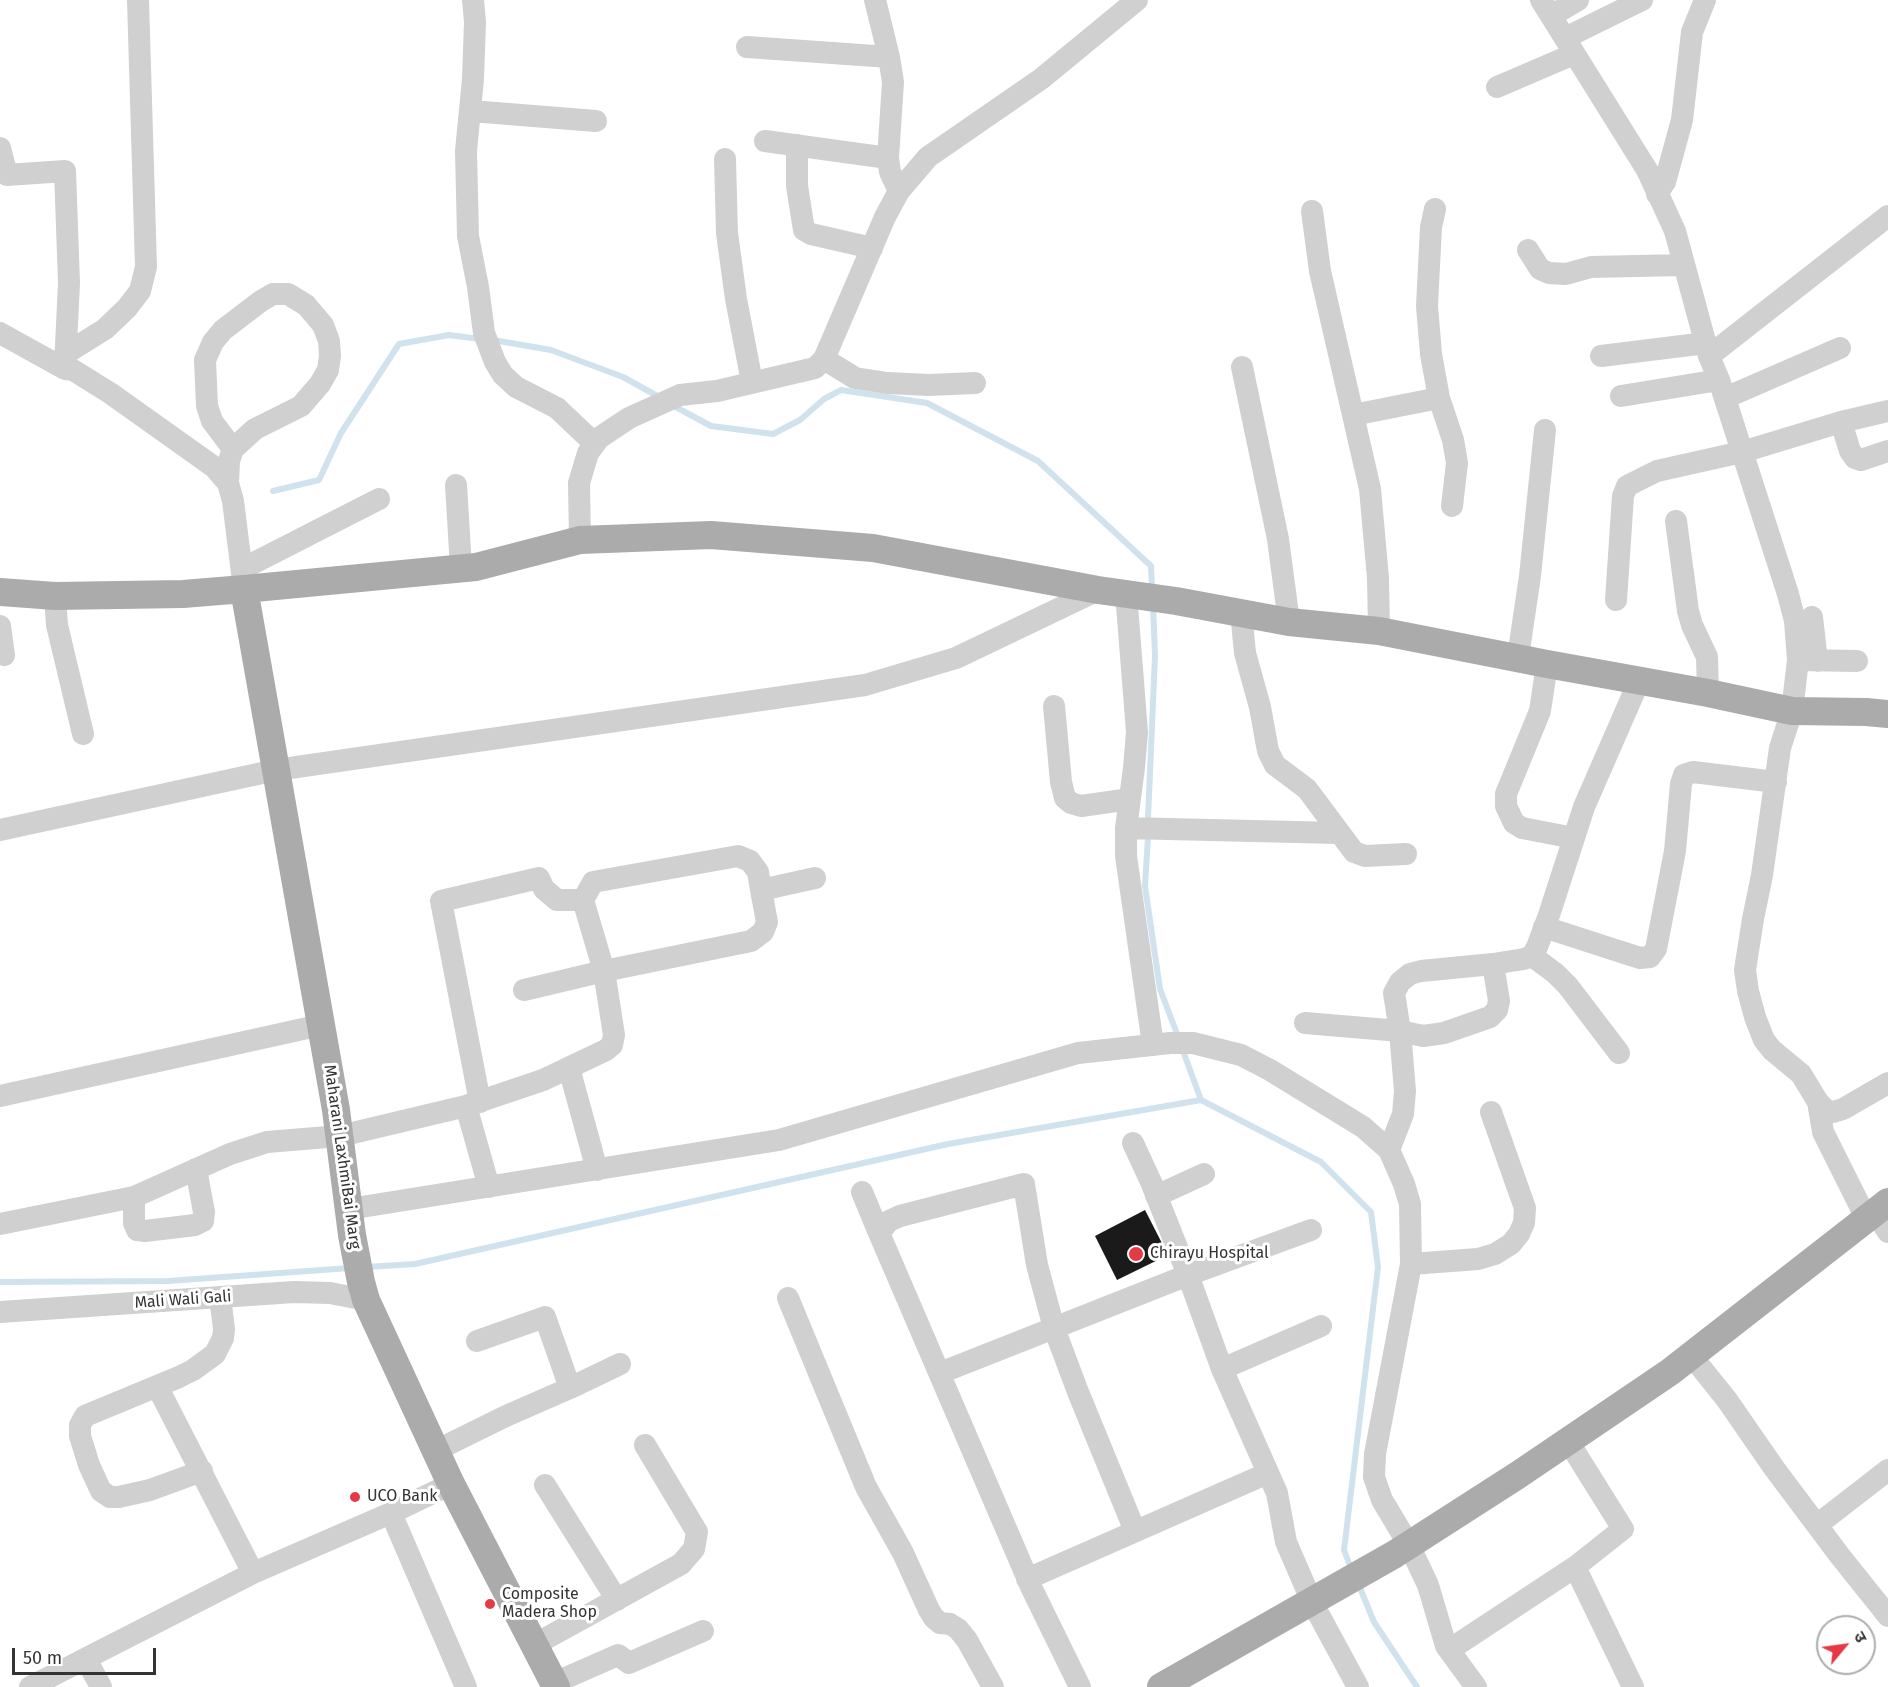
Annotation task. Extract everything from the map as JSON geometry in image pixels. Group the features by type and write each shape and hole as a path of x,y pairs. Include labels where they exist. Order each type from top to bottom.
{"main road":[{"path":"0,592 55,596 183,594 243,579 476,567 580,540 711,535 873,548 1098,590 1176,601 1289,622 1379,631 1792,711 1888,714"},
{"name":"Maharani LaxhmiBai Marg","path":"243,579 340,1136 363,1291 451,1484 555,1685"},
{"path":"1161,1687 1402,1550 1670,1372 1879,1216"}],"street":[{"path":"65,361 127,308 140,291 146,267 138,0"},
{"path":"474,0 471,111 466,151 468,236 486,340 503,375 516,387 557,408 595,444"},
{"path":"875,0 893,82 888,158 890,172 898,191"},
{"path":"580,540 579,483 588,453 595,444 612,429 630,418 688,393 708,393 815,368 824,359 898,191 928,157 1041,79 1137,0"},
{"path":"1578,0 1546,8 1647,170 1675,231 1708,350 1808,661"},
{"path":"1497,87 1570,46 1642,0"},
{"path":"1657,194 1665,182 1682,120 1692,32 1696,18 1706,0"},
{"path":"747,47 889,57"},
{"path":"471,111 596,121"},
{"path":"765,141 888,158"},
{"path":"797,145 797,186 804,230 811,234 872,248"},
{"path":"0,148 7,175 65,171 69,283 65,361"},
{"path":"725,159 727,233 736,299 752,382"},
{"path":"1435,209 1431,227 1427,306 1431,354 1439,398 1453,440 1456,463 1452,506"},
{"path":"1312,212 1320,271 1370,489 1378,578 1379,631"},
{"path":"1601,356 1708,350 1888,216"},
{"path":"1528,250 1540,269 1549,273 1566,274 1591,267 1684,265"},
{"path":"233,449 212,421 207,406 205,360 213,342 224,330 273,294 288,294 306,305 323,325 329,341 328,370 320,384 301,405 255,429 233,449 229,461 228,483 233,501 243,579 379,499"},
{"path":"0,333 65,361 73,370 111,393 214,467 228,483"},
{"path":"1621,396 1722,389 1840,348"},
{"path":"824,359 855,378 897,384 975,383"},
{"path":"1242,367 1278,539 1289,622"},
{"path":"1353,415 1439,398"},
{"path":"1616,600 1623,496 1627,486 1657,471 1742,452 1841,422 1888,411"},
{"path":"1841,422 1850,451 1855,458 1861,460 1888,451"},
{"path":"1518,657 1530,576 1545,430"},
{"path":"456,485 461,568"},
{"path":"1676,521 1688,610 1707,657 1708,693"},
{"path":"0,830 276,770 865,685 956,658 1098,590"},
{"path":"1133,594 1137,732 1126,828 1126,856 1172,1044"},
{"path":"55,596 57,625 83,734"},
{"path":"1241,612 1245,653 1260,707 1268,752 1275,765 1307,789 1354,852 1365,856 1406,854"},
{"path":"1812,616 1808,661 1780,748 1745,970 1748,991 1764,1040 1772,1050 1801,1074 1818,1102 1827,1111 1833,1112 1843,1108 1888,1083"},
{"path":"0,626 4,655"},
{"path":"1808,661 1857,661"},
{"path":"1547,664 1540,711 1506,794 1506,806 1514,823 1522,828 1574,838"},
{"path":"1389,1150 1403,1114 1405,1091 1394,993 1400,982 1410,974 1421,971 1524,959 1532,956 1584,807 1639,681"},
{"path":"1054,706 1061,782 1065,798 1081,806 1130,799"},
{"path":"1544,927 1640,958 1650,957 1656,949 1675,851 1681,784 1684,776 1693,772 1776,783"},
{"path":"1126,828 1338,833"},
{"path":"0,1224 134,1197 230,1154 267,1142 340,1136 473,1104 543,1080 612,1045 614,1035 604,971 583,900 593,882 738,856 750,861 758,872 767,922 763,932 751,940 604,971 524,990"},
{"path":"489,1187 473,1104 441,901 539,878 544,889 557,900 583,900"},
{"path":"761,890 815,878"},
{"path":"1532,956 1568,986 1619,1053"},
{"path":"1305,1023 1400,1031 1423,1036 1444,1033 1490,1017 1497,1010 1499,1001 1493,963"},
{"path":"0,1096 321,1025"},
{"path":"351,1222 489,1187 779,1140 1078,1053 1172,1044 1241,1055 1270,1070 1363,1127 1389,1150 1404,1184 1410,1204 1411,1264 1375,1454 1374,1477 1402,1550 1428,1585 1446,1646 1476,1687"},
{"path":"568,1068 597,1170"},
{"path":"1818,1102 1823,1132 1879,1216"},
{"path":"1411,1264 1486,1257 1511,1244 1519,1234 1524,1223 1525,1208 1491,1112"},
{"path":"1133,1143 1188,1275 1222,1369 1280,1504 1286,1542 1320,1597 1359,1687"},
{"path":"134,1197 134,1223 137,1230 195,1225 203,1221 204,1212 196,1169"},
{"path":"1156,1196 1204,1174"},
{"path":"879,1233 889,1221 900,1216 1024,1184 1037,1265 1054,1328 1135,1531"},
{"path":"862,1192 1028,1579 1080,1687"},
{"path":"940,1373 1188,1275 1311,1230"},
{"name":"Mali Wali Gali","path":"0,1312 294,1292 363,1291"},
{"path":"202,1471 150,1490 110,1497 102,1491 89,1465 80,1436 80,1425 85,1416 193,1370 215,1354 223,1338 224,1329 220,1297"},
{"path":"788,1298 866,1487 903,1553 929,1610 940,1623 950,1624 958,1629 967,1640 993,1687"},
{"path":"477,1341 545,1317 570,1388"},
{"path":"1222,1369 1321,1326"},
{"path":"1691,1356 1888,1616"},
{"path":"436,1450 620,1364"},
{"path":"157,1386 253,1573"},
{"path":"1449,1650 1575,1567 1623,1529 1568,1441"},
{"path":"534,1645 681,1564 694,1549 697,1532 645,1445"},
{"path":"1817,1525 1888,1470"},
{"path":"1028,1579 1268,1473"},
{"path":"30,1687 253,1573 391,1513 451,1484"},
{"path":"545,1485 617,1600"},
{"path":"391,1513 465,1687"},
{"path":"1575,1567 1633,1687"},
{"path":"555,1685 618,1655 629,1663 703,1631"},
{"path":"86,1659 101,1687"}],"building":[{"path":"1145,1210 1168,1255 1117,1280 1095,1236"}],"waterway":[{"path":"273,491 319,480 341,433 399,344 449,335 480,339"},
{"path":"493,340 551,350 623,377 661,398"},
{"path":"672,405 711,426 773,434 800,420 824,399 841,390 927,403 1038,461 1151,566 1152,589"},
{"path":"1148,818 1155,656 1153,605"},
{"path":"1148,837 1145,886 1160,989 1179,1039"},
{"path":"1182,1048 1201,1100"},
{"path":"366,1267 415,1264 948,1144 1201,1100 1321,1162 1371,1212 1378,1267 1344,1550 1352,1571"},
{"path":"0,1282 168,1281 350,1268"},
{"path":"1358,1583 1374,1622 1417,1687"}],"place":[{"name":"Chirayu Hospital","path":"1136,1254"},
{"name":"UCO Bank","path":"355,1497"},
{"name":"Composite Madera Shop","path":"490,1604"}]}
